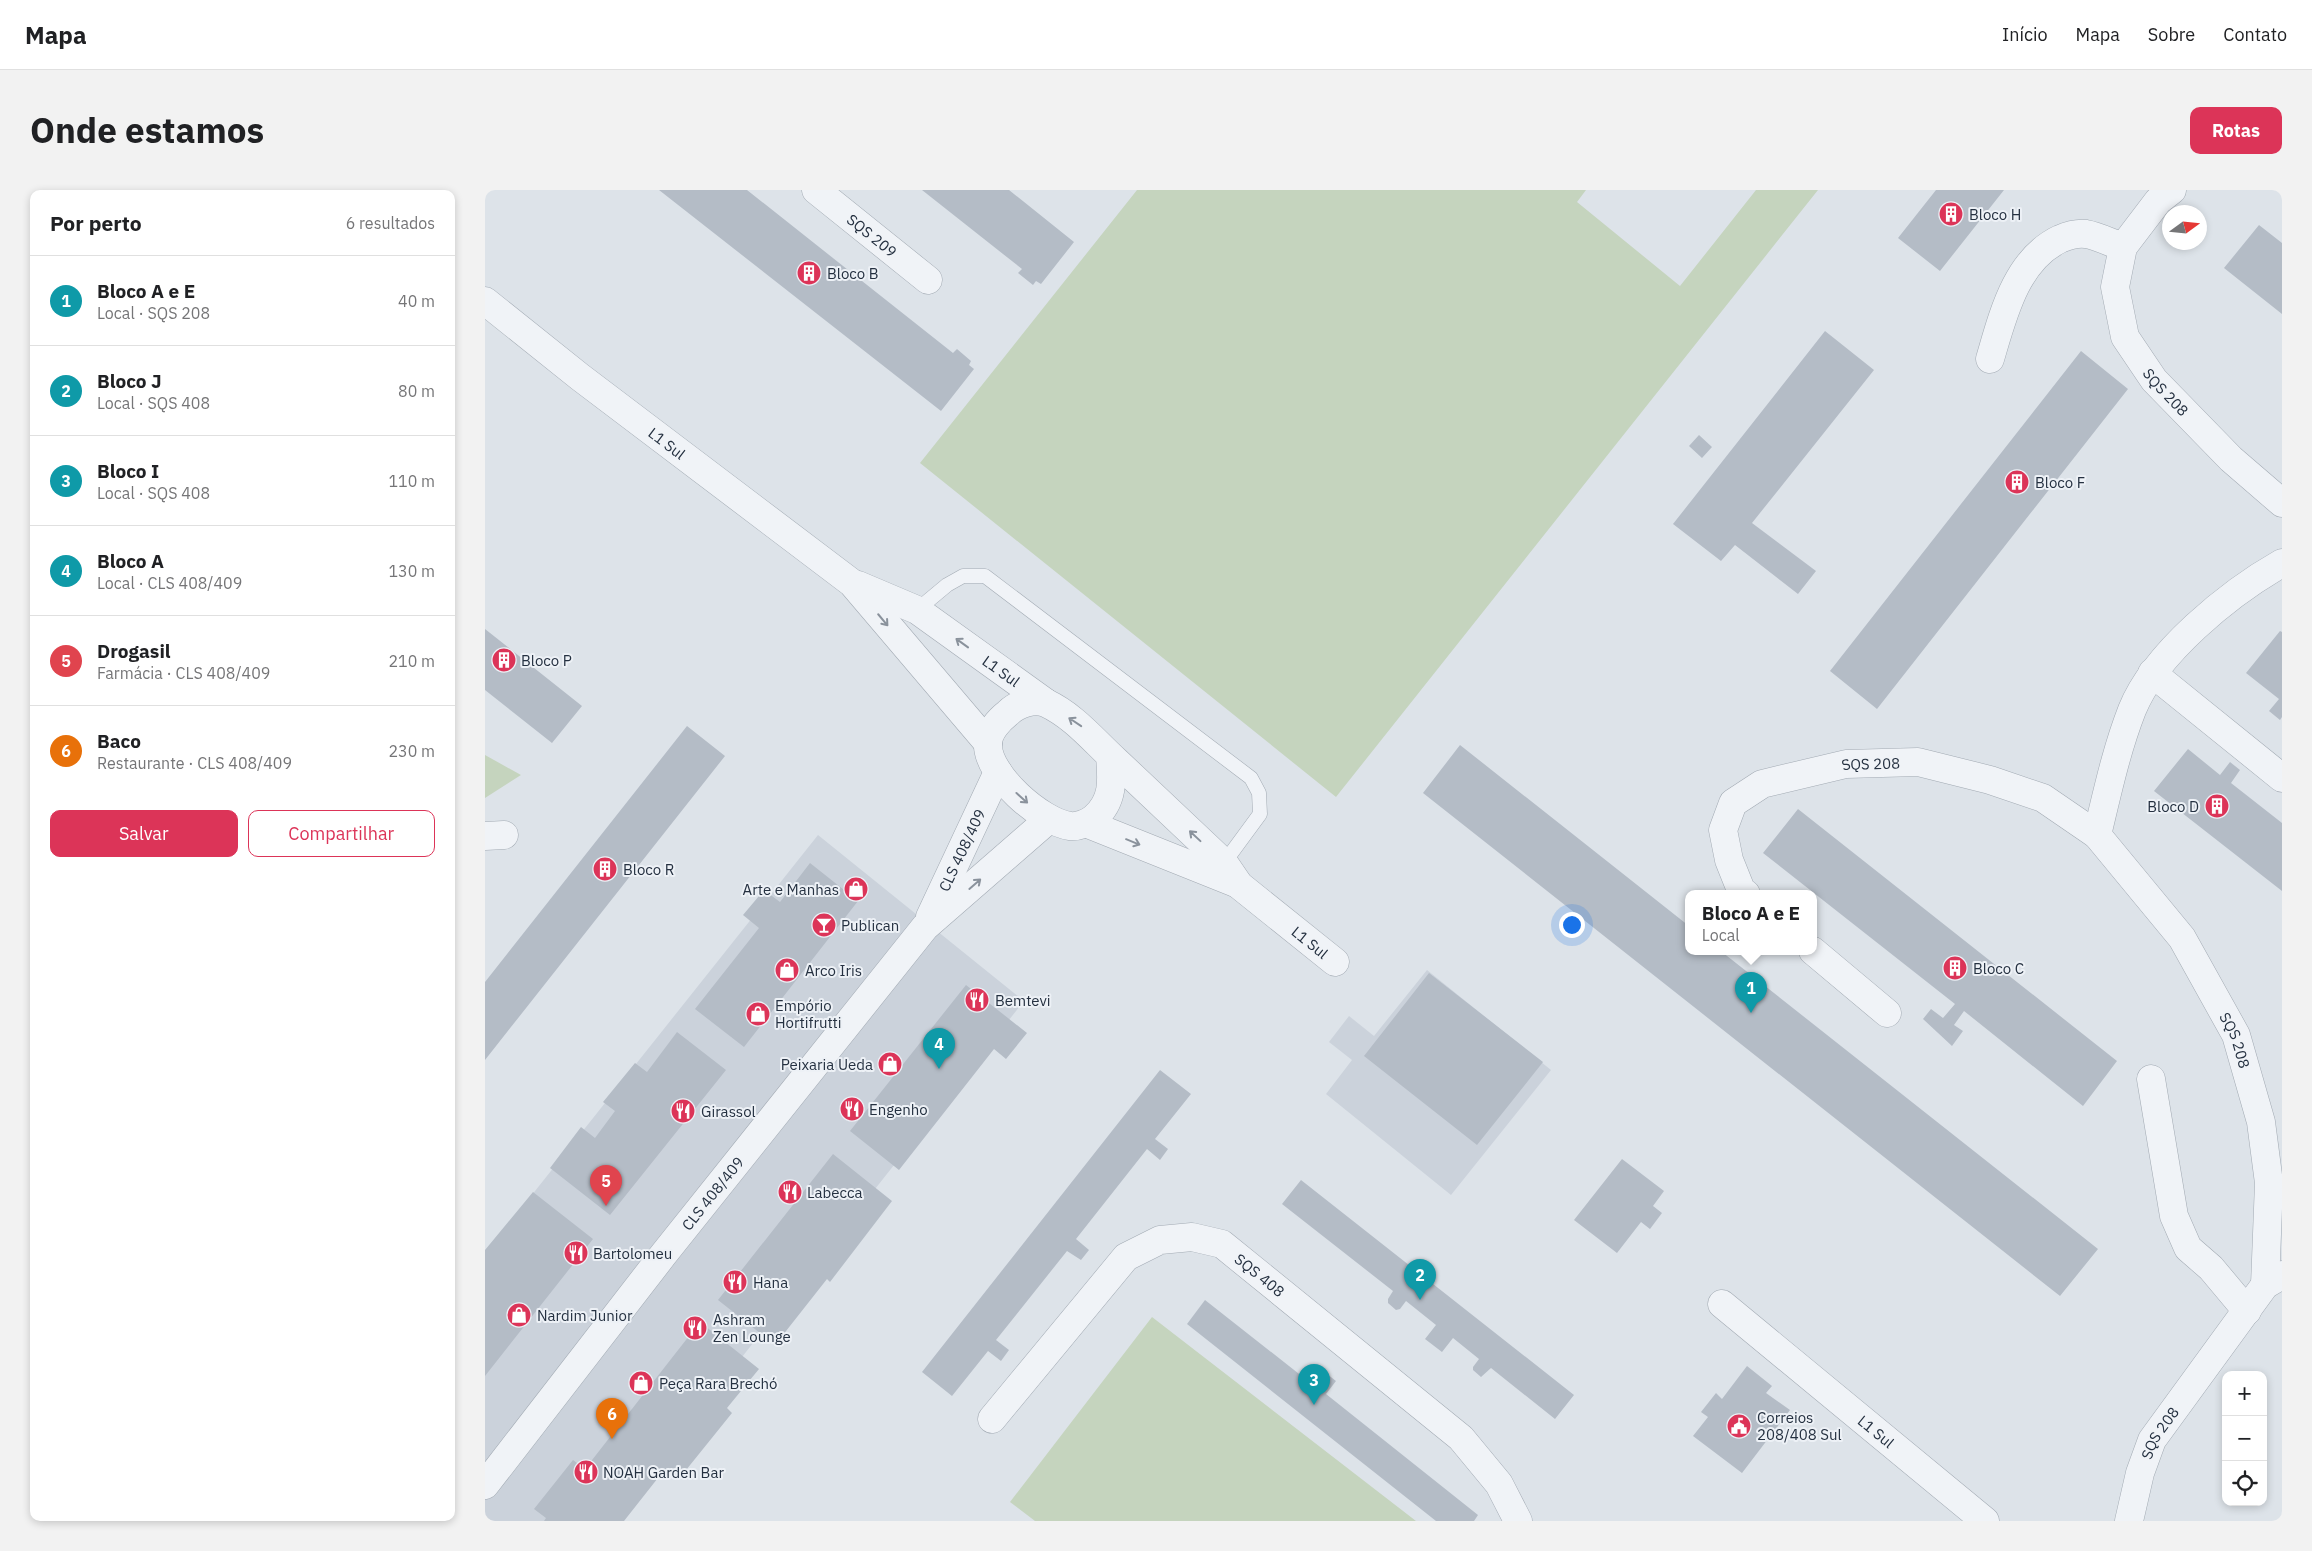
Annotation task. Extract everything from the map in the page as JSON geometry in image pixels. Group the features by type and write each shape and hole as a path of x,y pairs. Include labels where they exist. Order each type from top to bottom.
{"street":[{"name":"SQS 209","path":"816,190 928,280"},
{"name":"SQS 208","path":"2172,190 2159,201 2123,247 2115,287 2125,337 2154,380 2231,459 2282,504"},
{"path":"1990,359 2003,316 2026,266 2045,246 2065,236 2086,234 2123,247"},
{"name":"L1 Sul","path":"485,301 580,377 852,582 988,742"},
{"path":"2097,835 2115,763 2132,709 2152,673 2200,622 2256,578 2282,563"},
{"name":"L1 Sul","path":"852,582 917,610 1045,702"},
{"path":"2152,673 2282,778"},
{"path":"1024,702 1045,702 1084,728 1110,756 1112,778 1110,795 1103,810 1088,824 1070,826 1049,819 1021,799 998,772 990,757 988,742 997,722 1010,710 1024,702"},
{"name":"L1 Sul","path":"1110,756 1224,863 1239,885"},
{"name":"SQS 208","path":"1741,890 1729,860 1723,830 1733,803 1762,784 1846,764 1918,762 1990,780 2043,798 2097,835 2183,938 2236,1035 2261,1122 2269,1183 2274,1280 2247,1311 2152,1440 2140,1473 2129,1521"},
{"name":"CLS 408/409","path":"925,928 998,772"},
{"name":"CLS 408/409","path":"485,1485 669,1248 925,928 1049,819"},
{"name":"L1 Sul","path":"1088,824 1239,885 1335,962"},
{"path":"1817,954 1887,1014"},
{"path":"2151,1079 2174,1216 2188,1248 2211,1268 2247,1311"},
{"name":"SQS 408","path":"991,1419 1126,1257 1160,1240 1192,1237 1222,1244 1461,1438 1499,1484 1518,1521"},
{"name":"L1 Sul","path":"1722,1304 1985,1521"}],"lane":[{"path":"917,610 947,585 963,576 985,576 1251,778 1259,793 1260,814 1224,863"}],"shaded area":[{"path":"818,835 1024,1001 612,1521 485,1521 485,1254"},
{"path":"1427,970 1551,1070 1451,1195 1326,1094 1352,1060 1329,1042 1349,1016 1374,1036"}],"green space":[{"path":"1137,190 1586,190 1577,202 1680,286 1756,190 1818,190 1336,797 920,463"},
{"path":"485,755 521,775 485,798"},
{"path":"1152,1317 1416,1521 1035,1521 1010,1502"}],"building":[{"name":"Bloco B","path":"659,190 747,190 953,353 957,349 971,361 969,365 974,369 941,411"},
{"path":"922,190 1009,190 1074,242 1041,284 1036,281 1033,285 1018,273 1022,269"},
{"name":"Bloco H","path":"1936,190 2004,190 1940,271 1898,238"},
{"path":"2259,225 2282,243 2282,314 2224,268"},
{"path":"1825,331 1874,370 1752,523 1816,571 1798,594 1735,545 1721,561 1673,524"},
{"name":"Bloco F","path":"2081,351 2128,389 1877,709 1830,671"},
{"path":"1699,435 1712,447 1702,458 1689,446"},
{"name":"Bloco P","path":"485,629 582,706 552,743 485,690"},
{"path":"2280,631 2282,632 2282,717 2280,720 2269,711 2279,699 2246,673"},
{"name":"Bloco R","path":"687,726 725,756 485,1060 485,982"},
{"path":"1460,745 1685,923 1685,955 1726,955 2098,1249 2060,1296 1423,793"},
{"name":"Bloco D","path":"2188,749 2220,775 2230,762 2240,770 2231,783 2282,823 2282,891 2154,791"},
{"name":"Bloco C","path":"1798,809 2117,1061 2083,1106 1964,1011 1954,1025 1963,1031 1952,1046 1923,1019 1931,1009 1943,1018 1955,1004 1817,895 1817,890 1810,890 1763,853"},
{"path":"810,863 858,901 744,1047 695,1009 759,928 743,915 764,890 780,902"},
{"path":"1429,973 1543,1062 1477,1145 1364,1056"},
{"path":"966,985 1027,1033 1006,1059 994,1049 899,1170 850,1131"},
{"path":"677,1032 726,1070 610,1215 550,1168 581,1127 595,1138 615,1111 603,1102 635,1063 647,1072"},
{"path":"1160,1070 1191,1094 1155,1139 1168,1149 1160,1160 1147,1149 1076,1239 1089,1250 1081,1260 1067,1251 996,1340 1009,1350 1001,1361 988,1351 952,1396 922,1372"},
{"path":"833,1154 892,1201 830,1282 827,1279 775,1345 718,1300"},
{"path":"1622,1159 1664,1191 1653,1206 1662,1213 1650,1229 1641,1222 1617,1253 1574,1220"},
{"path":"1301,1180 1574,1395 1555,1419 1491,1368 1481,1377 1473,1370 1479,1359 1453,1338 1442,1352 1425,1339 1436,1325 1406,1301 1400,1309 1396,1310 1388,1303 1388,1299 1393,1291 1282,1204"},
{"path":"533,1192 593,1239 485,1376 485,1250"},
{"path":"1205,1300 1308,1381 1318,1367 1336,1381 1326,1394 1478,1515 1474,1521 1436,1521 1187,1324"},
{"path":"700,1322 759,1369 727,1408 732,1413 678,1480 665,1469 624,1521 544,1521 546,1518 534,1509 573,1460 585,1469"},
{"name":"Correios 208/408 Sul","path":"1747,1366 1772,1386 1766,1393 1790,1410 1742,1473 1693,1436 1708,1417 1701,1412 1716,1393 1722,1399"}],"place":[{"name":"Bloco H","path":"1951,214"},
{"name":"Bloco B","path":"809,273"},
{"name":"Bloco F","path":"2017,482"},
{"name":"Bloco P","path":"504,660"},
{"name":"Bloco D","path":"2217,806"},
{"name":"Bloco R","path":"605,869"},
{"name":"Arte e Manhas","path":"856,889"},
{"name":"Publican","path":"824,925"},
{"name":"Bloco C","path":"1955,968"},
{"name":"Arco Iris","path":"787,970"},
{"name":"Bemtevi","path":"977,1000"},
{"name":"Bloco A e E","path":"1751,1013"},
{"name":"Empório Hortifrutti","path":"758,1014"},
{"name":"Peixaria Ueda","path":"890,1064"},
{"name":"Bloco A","path":"939,1069"},
{"name":"Engenho","path":"852,1109"},
{"name":"Girassol","path":"683,1111"},
{"name":"Labecca","path":"790,1192"},
{"name":"Drogasil","path":"606,1206"},
{"name":"Bartolomeu","path":"576,1253"},
{"name":"Hana","path":"735,1282"},
{"name":"Bloco J","path":"1420,1300"},
{"name":"Nardim Junior","path":"519,1315"},
{"name":"Ashram Zen Lounge","path":"695,1328"},
{"name":"Peça Rara Brechó","path":"641,1383"},
{"name":"Bloco I","path":"1314,1405"},
{"name":"Correios 208/408 Sul","path":"1739,1426"},
{"name":"Baco","path":"612,1439"},
{"name":"NOAH Garden Bar","path":"586,1472"}]}
